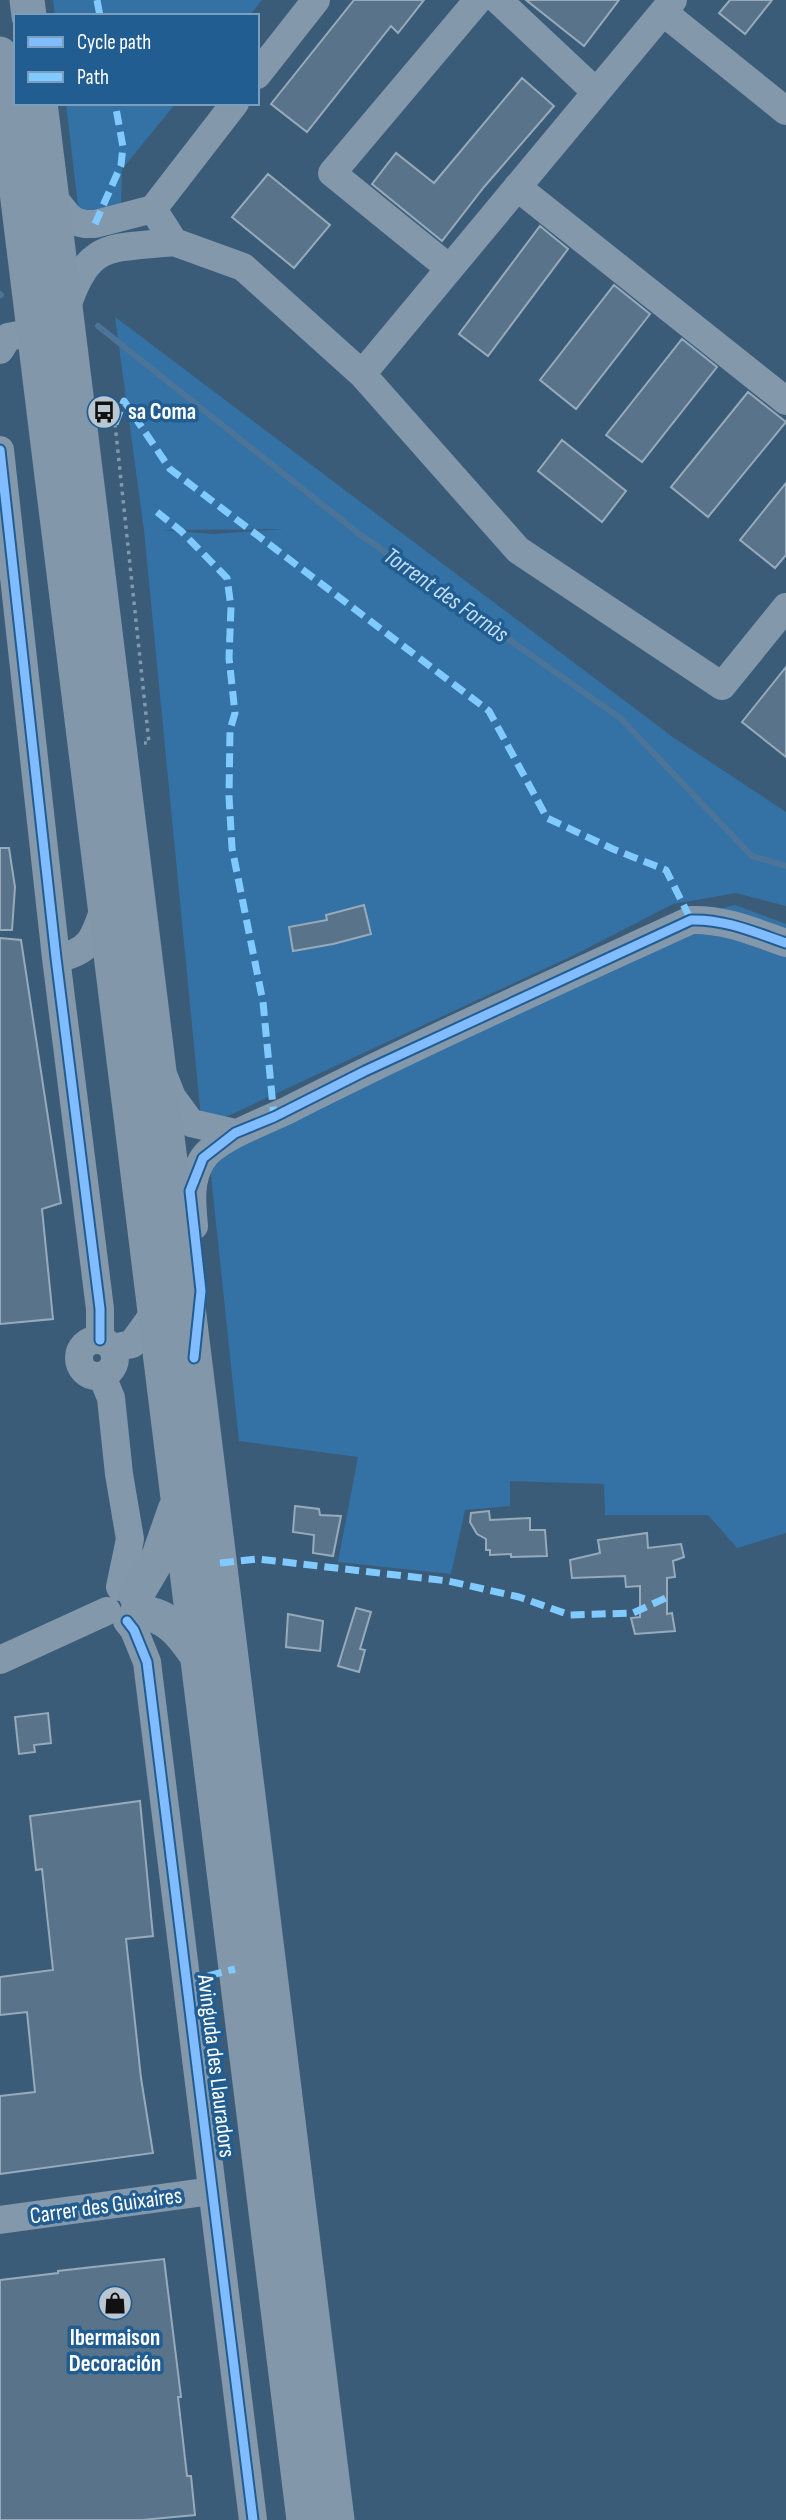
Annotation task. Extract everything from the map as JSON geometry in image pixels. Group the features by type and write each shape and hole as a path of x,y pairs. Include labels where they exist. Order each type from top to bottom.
{"main road":[{"path":"0,54 11,239 10,338 105,905 304,2520"},
{"path":"40,105 337,2520"},
{"path":"178,1500 165,1541 126,1605 162,1618 184,1637 197,1654"}],"street":[{"path":"259,72 316,0"},
{"path":"450,268 332,173 478,0"},
{"path":"498,0 596,92"},
{"path":"362,374 668,6 786,111"},
{"path":"52,196 69,217 85,224 95,224 153,209 233,105"},
{"path":"517,187 786,401"},
{"path":"153,209 174,242"},
{"path":"65,310 77,278 87,262 108,249 174,242 243,267 362,374 518,550 722,686 786,607"},
{"path":"0,450 56,958 106,1344"},
{"path":"56,958 72,956 84,950 105,905"},
{"path":"194,1358 201,1291 190,1191 203,1158 235,1133 691,920 710,919 735,925 786,943"},
{"path":"159,1065 172,1097 191,1123 235,1133"},
{"path":"0,1660 126,1605 130,1539 118,1474 111,1398 102,1376 88,1374 79,1358 80,1352 88,1343 132,1344 155,1312"},
{"name":"Avinguda des Llauradors","path":"126,1605 147,1662 253,2520"},
{"name":"Carrer des Guixaires","path":"0,2220 212,2191"}],"path":[{"path":"115,424 121,473"}],"shaded area":[{"path":"53,0 262,0 251,14 55,14"},
{"path":"66,105 174,105 122,169 121,203 79,214"},
{"path":"115,317 674,738 786,812 786,906 736,893 673,904 572,956 202,1128 144,530","holes":["285,529 214,534 160,530"]},
{"path":"735,905 786,924 786,1533 737,1548 708,1515 605,1515 604,1484 510,1481 510,1506 465,1510 451,1574 338,1562 358,1457 239,1441 209,1156 691,916"}],"building":[{"path":"354,0 424,0 398,33 391,26 307,132 271,104"},
{"path":"526,0 619,0 584,46"},
{"path":"730,0 772,0 745,34 719,13"},
{"path":"522,78 554,106 484,187 442,241 372,184 396,153 434,183"},
{"path":"268,174 330,225 294,268 232,217"},
{"path":"540,226 568,249 488,356 459,334"},
{"path":"614,285 650,314 576,409 540,380"},
{"path":"682,339 717,367 642,462 606,435"},
{"path":"748,392 786,422 708,517 671,487"},
{"path":"562,440 626,491 602,522 538,471"},
{"path":"786,483 786,555 775,568 740,540"},
{"path":"786,667 786,757 742,722"},
{"path":"0,848 9,848 15,887 12,930 0,930"},
{"path":"364,905 371,934 293,951 289,927 327,920 326,915"},
{"path":"0,938 21,940 61,1203 42,1209 53,1319 0,1324"},
{"path":"295,1506 319,1509 320,1515 341,1516 333,1556 313,1553 314,1535 293,1532"},
{"path":"489,1511 490,1520 530,1518 530,1530 545,1530 547,1556 490,1555 490,1550 486,1550 486,1539 477,1534 470,1522 471,1513"},
{"path":"647,1533 648,1548 681,1544 684,1557 673,1561 675,1577 667,1578 667,1614 672,1613 675,1631 635,1634 631,1618 640,1617 640,1586 626,1587 625,1576 572,1578 570,1560 600,1553 598,1540"},
{"path":"356,1608 371,1612 360,1649 365,1650 359,1672 338,1666"},
{"path":"288,1614 323,1621 320,1651 286,1647"},
{"path":"48,1713 51,1743 34,1745 35,1752 19,1754 15,1717"},
{"path":"140,1801 153,1936 126,1939 141,2078 153,2153 0,2174 0,2096 35,2092 27,2012 0,2015 0,1977 53,1970 42,1869 36,1870 30,1816"},
{"path":"164,2259 181,2397 178,2397 187,2476 191,2476 195,2515 142,2520 0,2520 0,2280"}],"waterway":[{"name":"Torrent des Fornàs","path":"98,326 358,533 620,718 752,856 786,866"}],"marked path":[{"path":"97,0 100,14"},
{"path":"95,224 121,165 123,147 115,105"},
{"path":"115,424 124,401 170,469 489,711 547,818 666,870 691,920"},
{"path":"157,512 181,531 227,578 231,607 229,658 235,713 230,730 229,796 232,848 263,1002 274,1117"},
{"path":"220,1563 258,1559 448,1581 519,1597 570,1615 633,1613 670,1596"},
{"path":"208,1976 235,1969"}],"cycle path":[{"path":"0,450 56,958 100,1309 100,1340"},
{"path":"194,1358 201,1291 190,1191 203,1158 235,1133 691,920 728,924 786,943"},
{"path":"127,1621 134,1630 147,1662 253,2520"}],"place":[{"name":"sa Coma","path":"104,412"},
{"name":"Ibermaison Decoración","path":"115,2303"}]}
